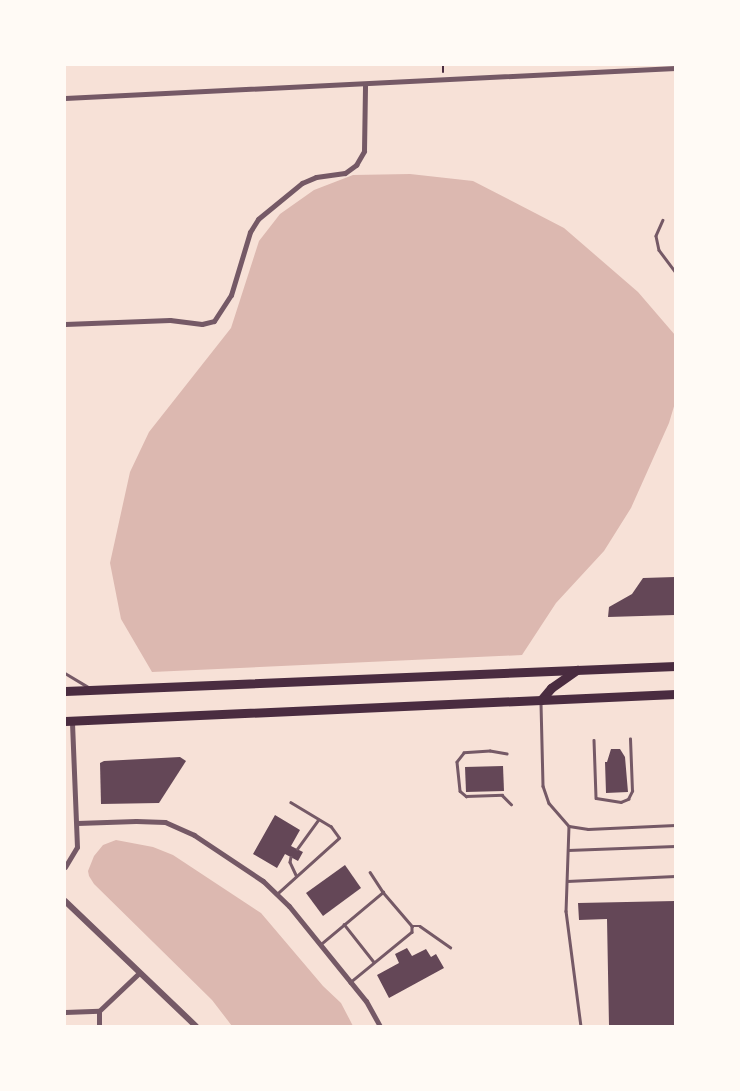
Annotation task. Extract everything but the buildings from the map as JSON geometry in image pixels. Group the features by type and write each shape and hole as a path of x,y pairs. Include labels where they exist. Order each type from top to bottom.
{"highway":[{"path":"65,691 675,666"},
{"path":"541,700 551,688 577,670"},
{"path":"68,721 675,694"}],"street":[{"path":"65,98 675,68"},
{"path":"65,324 170,320 202,324 214,321 231,295 250,232 258,219 302,183 316,177 345,173 356,166 364,151 365,84"},
{"path":"65,867 78,847 68,721"},
{"path":"77,823 136,820 165,822 194,834 263,881 277,895 366,1001 380,1026"},
{"path":"65,901 196,1026"},
{"path":"65,1012 98,1011 139,973"},
{"path":"98,1011 99,1026"}],"lane":[{"path":"663,220 656,236 659,250 675,271"},
{"path":"65,673 86,686 103,689"},
{"path":"541,700 543,786 550,803 569,826 588,829 675,825"},
{"path":"594,740 596,798 622,802 628,799 632,791 630,739"},
{"path":"507,754 490,751 464,753 457,762 460,791 466,796 502,795 511,804"},
{"path":"277,895 339,838 331,828 292,803"},
{"path":"297,849 318,820"},
{"path":"569,826 566,911 580,1026"},
{"path":"568,850 675,846"},
{"path":"291,857 290,862 296,876"},
{"path":"350,982 412,932 412,926 383,892 370,872"},
{"path":"567,881 675,876"},
{"path":"320,944 383,892"},
{"path":"344,924 374,963"},
{"path":"412,926 420,926 450,948"}],"shaded area":[{"path":"410,174 473,181 564,228 638,292 675,335 675,403 669,423 631,508 604,551 556,603 522,655 152,672 121,619 110,563 130,472 149,432 231,328 259,241 280,214 314,190 353,175"},
{"path":"116,840 153,847 173,855 261,913 323,986 341,1003 353,1026 232,1026 212,1000 94,884 89,876 88,871 94,856 103,845"}]}
